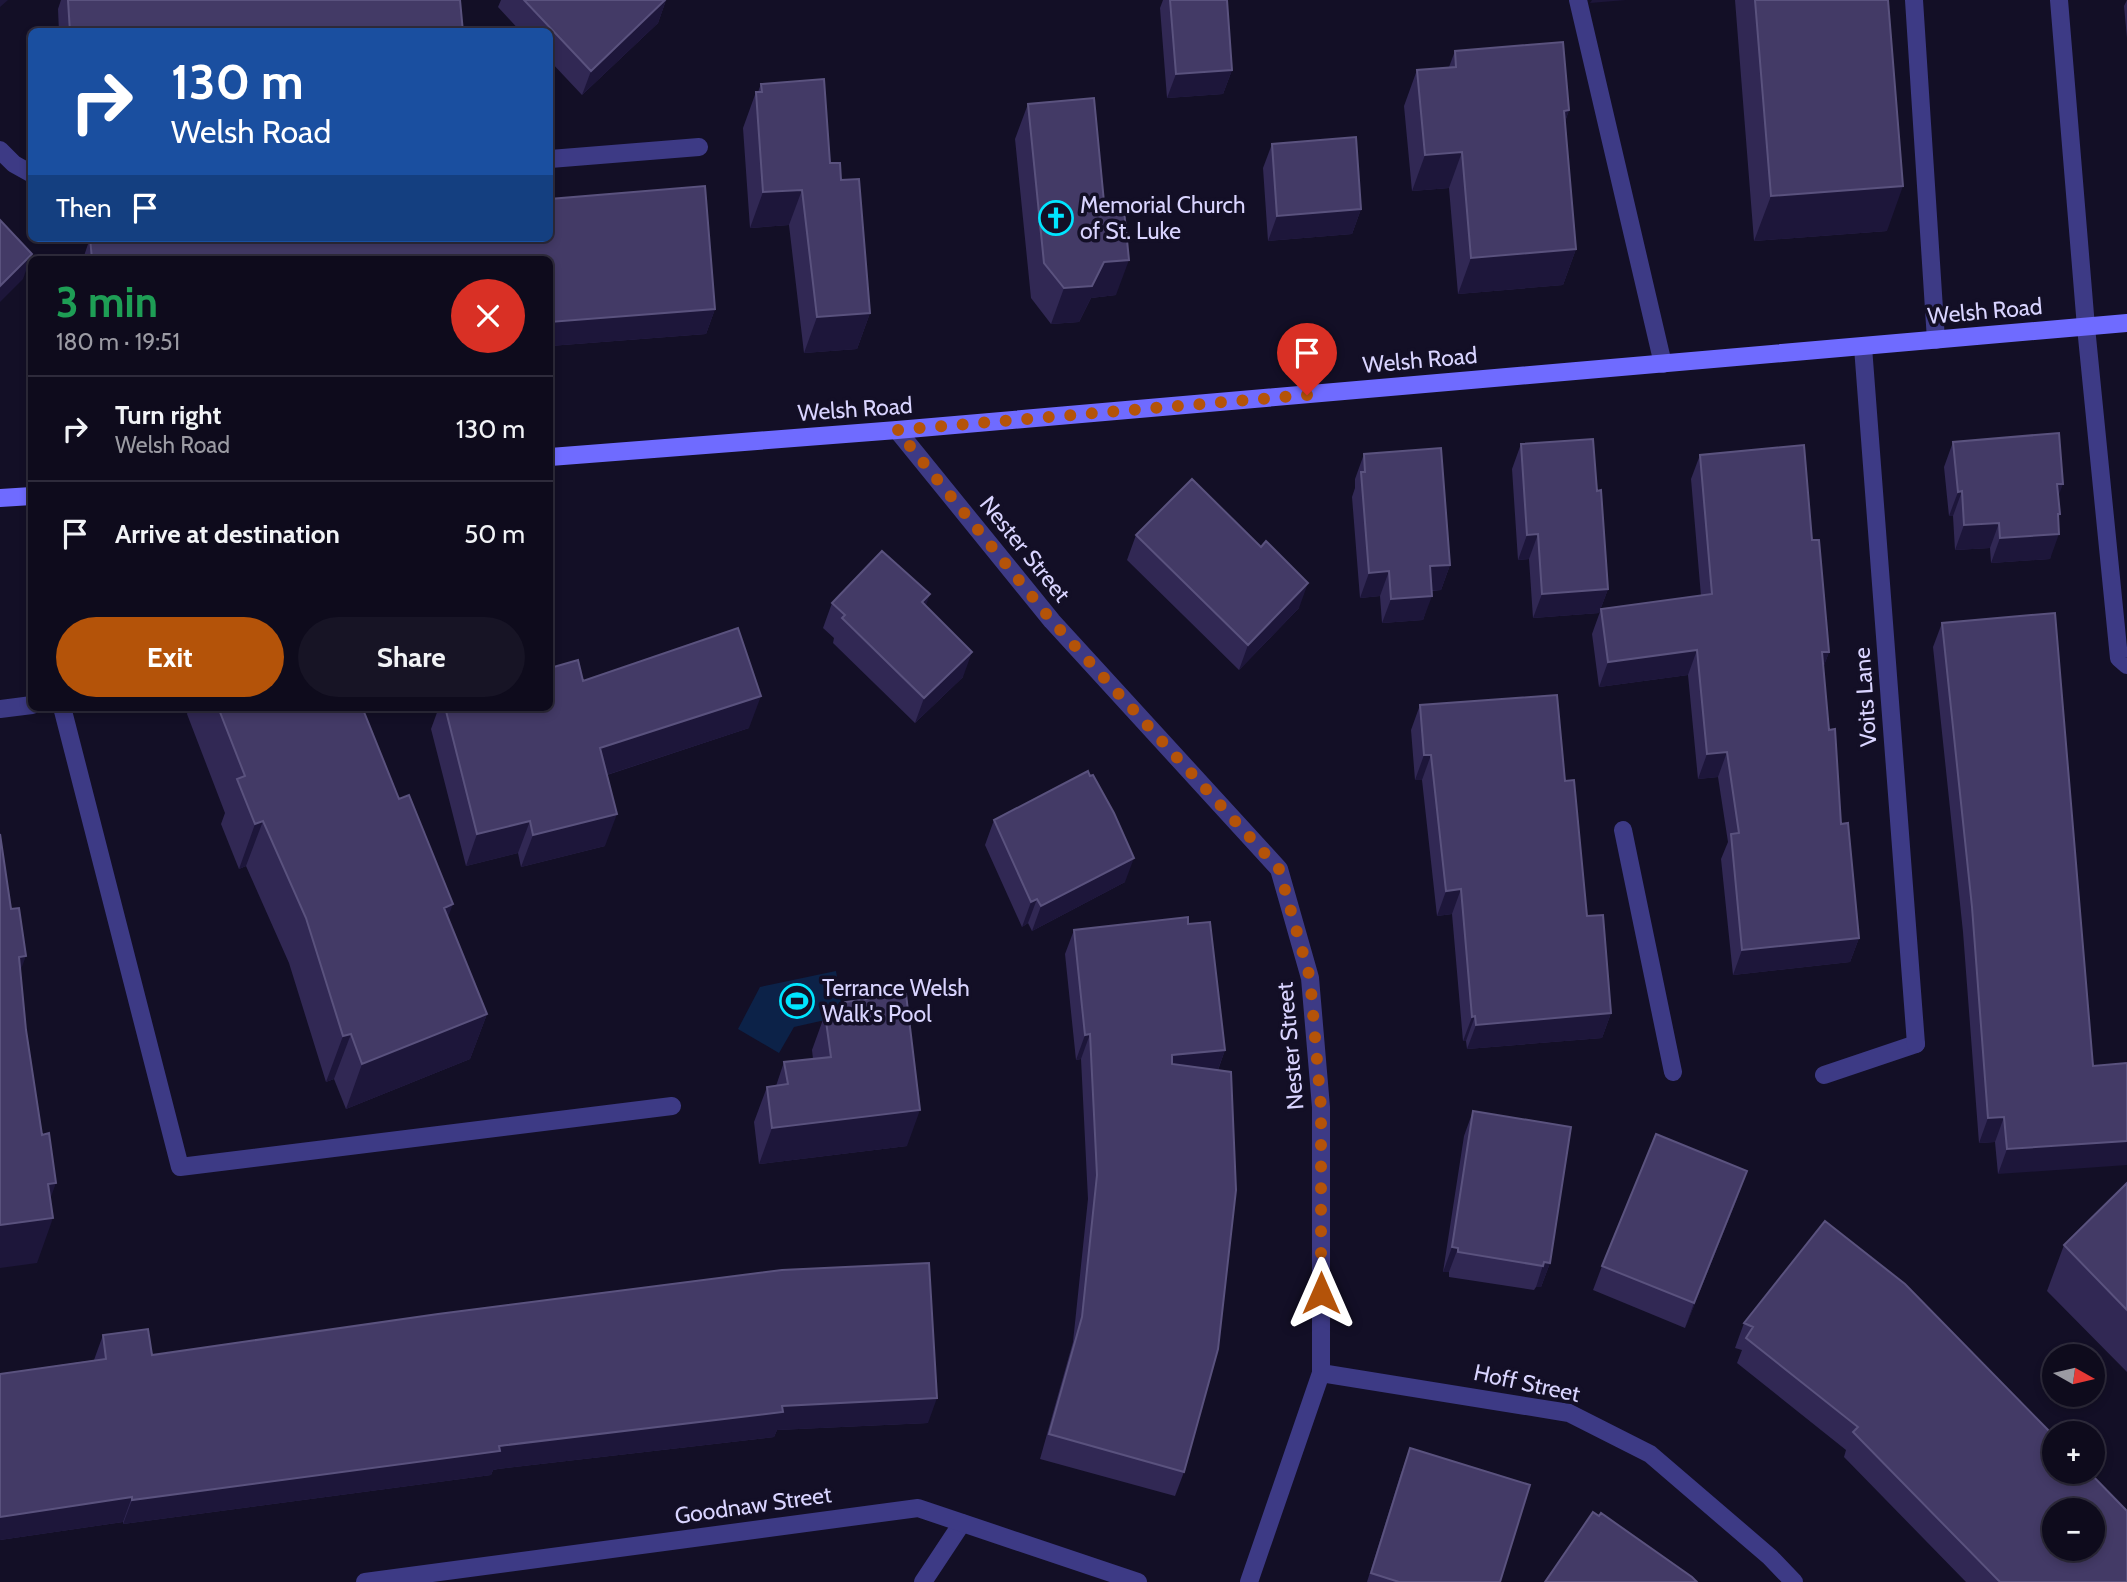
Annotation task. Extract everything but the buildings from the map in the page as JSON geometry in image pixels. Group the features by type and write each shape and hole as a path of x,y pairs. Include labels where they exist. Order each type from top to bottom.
{"main road":[{"name":"Welsh Road","path":"553,457 897,430 2127,323"},
{"path":"0,498 28,496"}],"street":[{"path":"1578,0 1663,364"},
{"path":"1914,0 1936,340"},
{"path":"2059,0 2086,327 2119,658 2127,665"},
{"path":"553,159 699,147"},
{"path":"0,150 14,164 28,172"},
{"name":"Voits Lane","path":"1824,1075 1916,1044 1863,347"},
{"name":"Nester Street","path":"897,430 1052,621 1279,869 1310,978 1321,1107 1321,1373 1249,1582"},
{"path":"0,709 28,706"},
{"path":"63,711 180,1167 672,1106"},
{"path":"1623,830 1673,1072"},
{"name":"Hoff Street","path":"1321,1373 1569,1413 1650,1454 1770,1557 1794,1582"},
{"name":"Goodnaw Street","path":"365,1582 918,1508 1138,1582"},
{"path":"923,1582 962,1523"}],"water":[{"name":"Terrance Welsh Walk's Pool","path":"836,971 843,1016 794,1027 779,1053 738,1029 760,987"}],"place":[{"name":"Memorial Church of St. Luke","path":"1056,218"},
{"name":"Terrance Welsh Walk's Pool","path":"797,1001"}],"route":[{"path":"1307,395 897,430 1052,621 1279,869 1310,978 1321,1107 1321,1293"}]}
